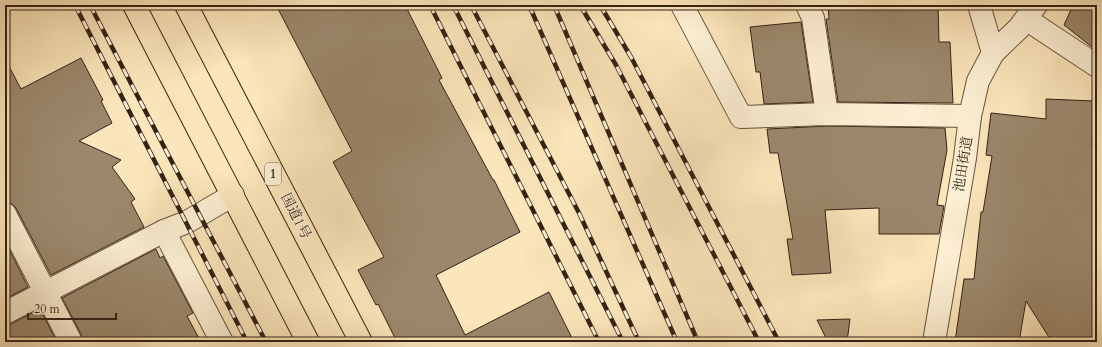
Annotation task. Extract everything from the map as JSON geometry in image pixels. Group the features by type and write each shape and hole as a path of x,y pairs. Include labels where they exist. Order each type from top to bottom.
{"highway":[{"path":"134,5 308,342"},
{"name":"国道1号","path":"186,5 361,342"}],"street":[{"path":"682,5 741,117 827,114 970,116"},
{"path":"807,5 813,18 827,114"},
{"path":"979,5 993,53"},
{"path":"1031,12 1096,64"},
{"name":"池田街道","path":"934,342 965,158 970,116 978,81 993,53 1019,28 1031,12"},
{"path":"5,313 164,231 187,222 233,196"},
{"path":"5,214 71,342"},
{"path":"164,231 222,342"}],"building":[{"path":"276,5 405,5 442,78 439,80 494,180 520,232 436,275 465,335 549,292 574,342 397,342 378,304 376,305 358,270 384,257 333,162 352,151"},
{"path":"828,5 938,5 939,42 950,42 953,103 838,102 826,19 829,19"},
{"path":"1073,5 1097,5 1097,51 1064,25"},
{"path":"801,22 813,102 764,104 760,72 756,72 750,27"},
{"path":"81,58 103,100 101,101 112,123 79,141 121,160 112,167 135,199 131,202 144,227 51,275 16,208 11,203 5,202 5,59 21,89"},
{"path":"1046,99 1094,101 1092,146 1097,142 1097,342 1052,342 1026,301 1019,342 955,342 964,279 974,279 981,212 983,212 992,156 986,155 991,113 1046,119"},
{"path":"827,126 945,128 947,150 937,205 944,206 939,234 879,234 879,208 825,210 831,273 792,275 787,239 793,239 778,153 770,153 767,129"},
{"path":"5,241 28,287 5,299"},
{"path":"156,249 160,258 163,256 193,313 187,316 201,342 83,342 82,336 62,298"},
{"path":"40,309 57,342 5,342 5,325 11,324"},
{"path":"850,319 847,342 828,342 817,320"}],"railway":[{"path":"75,5 247,342"},
{"path":"90,5 266,342"},
{"path":"430,5 599,342"},
{"path":"453,5 623,342"},
{"path":"471,5 579,213 639,342"},
{"path":"529,5 677,342"},
{"path":"554,5 698,342"},
{"path":"580,5 616,65 759,342"},
{"path":"600,5 631,57 779,342"}]}
